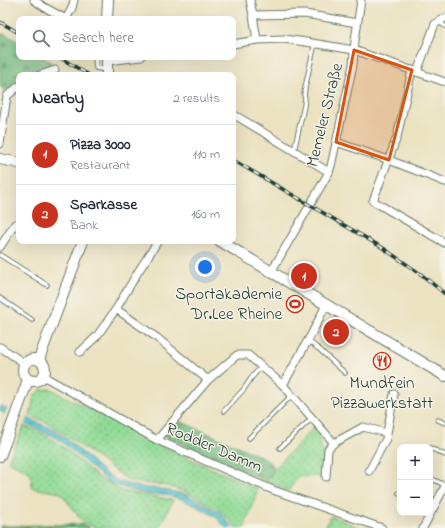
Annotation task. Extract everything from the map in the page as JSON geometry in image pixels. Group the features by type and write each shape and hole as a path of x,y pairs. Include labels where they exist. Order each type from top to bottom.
{"street":[{"path":"34,0 62,16"},
{"path":"67,16 72,8 74,0"},
{"path":"107,16 108,0"},
{"path":"250,0 257,40"},
{"name":"Memeler Straße","path":"271,272 329,172 353,65 361,0"},
{"path":"253,15 305,14 357,23"},
{"path":"443,22 435,24 415,71 397,137 373,201 445,243"},
{"path":"236,44 257,40 284,39 354,50 445,82"},
{"path":"107,66 130,60"},
{"path":"49,72 55,70"},
{"path":"0,144 7,96 16,88"},
{"path":"236,116 329,172"},
{"path":"336,142 389,160 445,182"},
{"path":"0,160 16,163"},
{"path":"0,247 15,224"},
{"path":"39,359 83,244"},
{"path":"80,352 97,336 116,309 156,244"},
{"path":"225,244 445,376"},
{"path":"283,385 326,305"},
{"path":"116,309 156,337 208,380"},
{"path":"0,347 24,363"},
{"path":"156,440 208,380 236,355 248,355 283,385 334,443"},
{"path":"31,358 39,359 45,367 43,376 36,381 28,380 22,372 24,363 31,358"},
{"name":"Rodder Damm","path":"43,376 156,440 273,490 382,528"},
{"path":"0,456 28,380"},
{"path":"369,471 386,439 394,394"},
{"path":"326,476 328,449 334,443 363,427 387,433"},
{"path":"433,506 445,485"},
{"path":"423,528 428,516"}],"lane":[{"path":"294,151 304,106 305,88 315,43"},
{"path":"95,60 96,68 107,66"},
{"path":"0,255 46,286"},
{"path":"0,298 32,320"},
{"path":"308,341 345,373"},
{"path":"224,411 261,367"},
{"path":"250,438 292,395"},
{"path":"280,448 312,418"},
{"path":"438,420 445,424"},
{"path":"433,449 445,455"},
{"path":"433,479 445,485"}],"highlighted area":[{"path":"354,50 412,70 389,160 336,142"}],"green space":[{"path":"3,33 16,40 16,60 47,60 51,62 47,67 38,72 16,72 16,84 4,91 0,86 0,38"},
{"path":"51,389 157,444 258,489 244,528 236,528 219,510 186,492 167,486 129,481 48,423 30,416 34,396 40,390"},
{"path":"177,420 265,458 275,468 266,481 164,436"},
{"path":"316,425 324,434 319,443 324,455 324,476 298,477 288,491 266,481 275,468"},
{"path":"24,426 44,434 66,449 98,477 122,491 173,500 159,528 96,528 83,522 61,493 32,488 31,473 8,461"},
{"path":"331,516 361,528 325,528"},
{"path":"82,524 90,528 0,528 0,526"}],"water":[{"path":"0,405 52,429 66,438 106,474 116,480 140,487 185,494 219,512 233,528 226,528 215,516 182,499 131,490 110,483 62,442 51,435 0,411"}],"pier":[{"path":"8,407 28,416 24,425 4,416"}],"railway":[{"path":"0,22 16,31"},
{"path":"64,60 84,72"},
{"path":"236,162 383,248 422,275 445,294"}],"place":[{"name":"Pizza 3000","path":"304,276"},
{"name":"Sportakademie Dr.Lee Rheine","path":"295,304"},
{"name":"Sparkasse","path":"336,332"},
{"name":"Mundfein Pizzawerkstatt","path":"382,361"}]}
